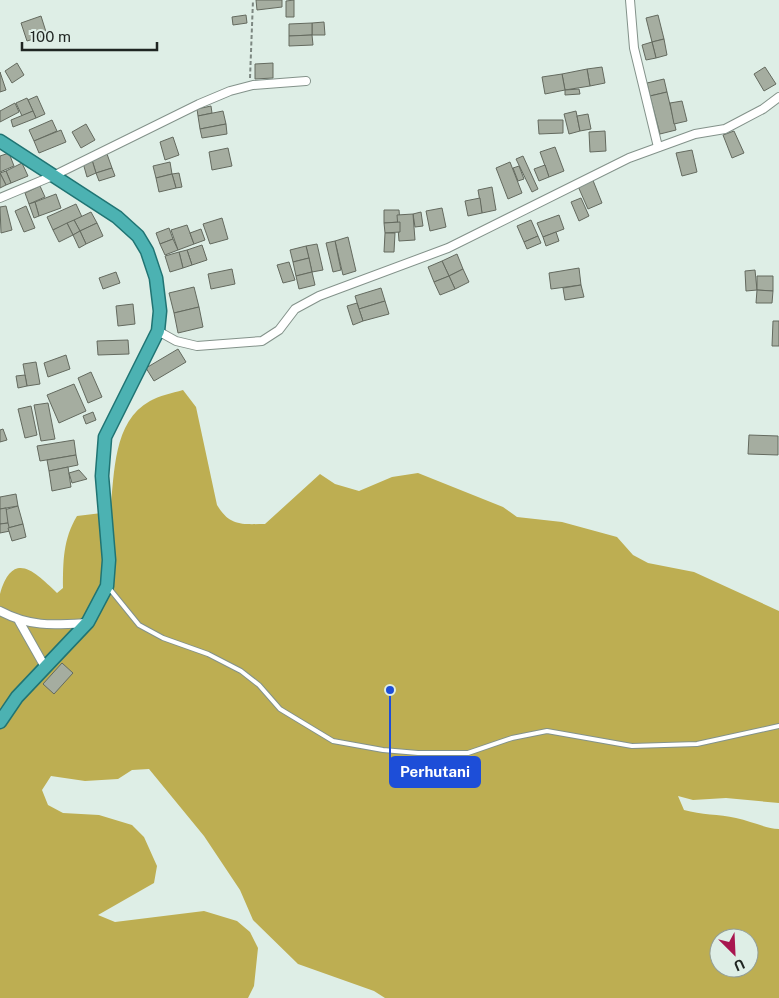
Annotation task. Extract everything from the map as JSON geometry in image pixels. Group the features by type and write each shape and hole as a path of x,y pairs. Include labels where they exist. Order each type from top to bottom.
{"highway":[{"path":"0,141 117,217 138,236 147,251 156,278 160,310 158,331 105,437 102,476 109,560 107,586 88,622 17,697 0,722"}],"street":[{"path":"630,0 634,48 658,147"},
{"path":"0,198 55,175 199,104 230,91 249,86 306,81"},
{"path":"158,331 176,341 197,346 262,340 279,330 295,309 319,296 448,248 559,191 658,147 695,134 725,129 763,109 779,97"},
{"path":"0,611 19,621 54,625 88,622"},
{"path":"19,621 45,667"}],"lane":[{"path":"107,586 138,625 163,638 208,654 241,670 259,685 280,709 333,741 392,751 468,753 512,738 547,731 632,746 697,744 779,726"}],"path":[{"path":"249,86 253,0"}],"shaded area":[{"path":"183,390 196,407 217,505 232,521 244,524 265,524 320,474 335,484 359,491 392,477 418,473 503,507 517,517 562,522 617,537 633,555 648,563 694,572 779,611 779,803 726,798 693,800 678,796 684,810 742,819 779,829 779,998 385,998 374,991 298,964 253,920 240,890 204,836 149,769 132,770 118,779 85,781 51,776 42,790 48,805 63,813 99,815 132,825 144,837 157,866 154,883 98,915 115,922 204,911 237,921 250,932 258,948 254,986 248,998 0,998 0,594 5,580 11,572 18,568 33,572 57,593 63,588 66,542 72,525 77,516 110,512 118,451 128,422 138,410 161,396"}],"building":[{"path":"256,0 282,0 282,7 257,10"},
{"path":"294,0 294,17 286,17 286,1"},
{"path":"246,15 247,23 233,25 232,17"},
{"path":"658,15 664,39 652,42 646,18"},
{"path":"41,16 47,35 27,41 21,23"},
{"path":"324,22 325,35 312,35 312,23"},
{"path":"312,23 312,35 289,36 289,24"},
{"path":"312,35 313,45 289,46 289,36"},
{"path":"664,39 667,55 656,58 652,42"},
{"path":"652,42 656,58 646,60 642,45"},
{"path":"17,63 24,75 12,83 5,71"},
{"path":"273,63 273,78 255,79 255,64"},
{"path":"602,67 605,83 590,86 587,69"},
{"path":"765,67 776,84 764,91 754,74"},
{"path":"587,69 590,86 565,90 562,74"},
{"path":"0,72 6,90 0,92"},
{"path":"562,74 565,90 545,94 542,77"},
{"path":"664,79 667,92 650,96 647,83"},
{"path":"579,89 580,94 565,95 565,90"},
{"path":"667,92 676,130 660,134 650,96"},
{"path":"37,96 45,114 36,118 28,100"},
{"path":"27,98 33,111 22,116 16,103"},
{"path":"682,101 687,121 674,124 670,103"},
{"path":"15,103 19,112 0,122 0,111"},
{"path":"211,106 212,113 198,116 197,109"},
{"path":"33,111 36,118 13,127 11,120"},
{"path":"223,111 226,124 200,129 198,116"},
{"path":"576,111 580,131 569,134 564,114"},
{"path":"588,114 591,129 580,131 577,116"},
{"path":"52,120 57,131 34,141 29,130"},
{"path":"538,120 563,120 563,133 539,134"},
{"path":"86,124 95,140 81,148 72,132"},
{"path":"226,124 227,134 202,138 200,129"},
{"path":"61,130 66,142 39,153 34,141"},
{"path":"605,131 606,151 590,152 589,132"},
{"path":"734,131 744,153 732,158 723,135"},
{"path":"173,137 179,155 165,160 160,142"},
{"path":"555,147 564,171 549,177 540,152"},
{"path":"228,148 232,166 212,170 209,152"},
{"path":"692,150 697,172 682,176 676,153"},
{"path":"9,153 14,166 0,172 0,156"},
{"path":"107,154 112,168 96,173 92,160"},
{"path":"523,156 538,189 532,192 516,159"},
{"path":"92,160 96,173 87,177 83,163"},
{"path":"170,162 172,174 156,178 153,166"},
{"path":"510,162 522,193 508,199 496,168"},
{"path":"22,163 28,176 11,183 6,171"},
{"path":"545,165 549,177 539,181 534,169"},
{"path":"519,166 524,179 518,181 513,168"},
{"path":"112,168 115,176 99,181 96,173"},
{"path":"6,171 11,183 6,185 0,173"},
{"path":"0,173 6,185 0,188"},
{"path":"179,173 182,187 176,188 172,174"},
{"path":"172,174 176,188 159,192 156,178"},
{"path":"592,178 602,203 588,209 577,184"},
{"path":"40,186 45,197 29,204 25,193"},
{"path":"492,187 496,210 482,213 478,190"},
{"path":"56,194 61,208 39,216 35,202"},
{"path":"480,198 482,213 468,216 465,201"},
{"path":"581,198 589,216 579,221 571,202"},
{"path":"35,202 39,216 34,218 29,204"},
{"path":"76,204 82,217 53,230 47,217"},
{"path":"6,206 12,230 1,233 0,207"},
{"path":"26,206 35,228 24,232 15,211"},
{"path":"442,208 446,227 430,231 426,211"},
{"path":"384,210 399,210 400,222 384,223"},
{"path":"91,212 97,223 80,231 74,220"},
{"path":"421,212 423,226 415,227 413,214"},
{"path":"413,214 415,240 399,241 397,215"},
{"path":"559,215 564,229 543,237 537,223"},
{"path":"222,218 228,239 210,244 203,224"},
{"path":"74,220 80,231 73,235 67,223"},
{"path":"531,220 538,236 524,242 517,226"},
{"path":"400,222 400,232 385,233 384,223"},
{"path":"67,223 73,235 59,242 53,230"},
{"path":"97,223 103,236 86,244 80,231"},
{"path":"187,225 194,244 178,250 171,230"},
{"path":"169,228 173,239 160,244 156,233"},
{"path":"201,229 205,240 194,244 190,233"},
{"path":"80,231 86,244 79,248 73,235"},
{"path":"556,232 559,241 546,246 543,237"},
{"path":"385,233 395,233 394,252 384,252"},
{"path":"538,236 541,243 527,249 524,242"},
{"path":"348,237 356,271 343,275 335,241"},
{"path":"173,239 178,250 165,255 160,244"},
{"path":"335,241 341,270 333,272 326,243"},
{"path":"317,244 323,270 312,272 306,246"},
{"path":"202,245 207,260 192,265 187,250"},
{"path":"306,246 309,258 293,262 290,250"},
{"path":"187,250 192,265 183,268 179,252"},
{"path":"179,252 183,268 170,272 165,256"},
{"path":"457,254 463,269 449,276 442,261"},
{"path":"309,258 312,272 296,276 293,262"},
{"path":"442,261 449,276 434,282 428,267"},
{"path":"289,262 295,280 283,283 277,265"},
{"path":"579,268 581,285 551,289 549,273"},
{"path":"232,269 235,284 211,289 208,274"},
{"path":"463,269 469,282 455,289 449,276"},
{"path":"755,270 757,290 746,291 745,271"},
{"path":"116,272 120,283 103,289 99,278"},
{"path":"312,272 315,285 299,289 296,276"},
{"path":"449,276 455,289 440,295 434,282"},
{"path":"757,276 773,276 773,291 757,290"},
{"path":"581,285 584,297 565,300 563,288"},
{"path":"194,287 199,307 174,313 169,293"},
{"path":"381,288 385,301 359,309 355,296"},
{"path":"757,290 773,291 772,303 756,303"},
{"path":"385,301 389,314 363,321 359,309"},
{"path":"357,303 363,321 353,325 347,306"},
{"path":"133,304 135,324 118,326 116,306"},
{"path":"199,307 203,327 178,333 174,313"},
{"path":"773,321 779,321 779,346 772,346"},
{"path":"128,340 129,354 98,355 97,341"},
{"path":"178,349 186,362 154,381 146,368"},
{"path":"66,355 70,369 48,377 44,363"},
{"path":"36,362 40,384 27,386 23,364"},
{"path":"91,372 102,397 88,403 78,378"},
{"path":"25,375 27,386 18,388 16,376"},
{"path":"74,384 86,411 59,423 47,395"},
{"path":"48,403 55,439 41,441 34,405"},
{"path":"31,406 37,435 25,438 18,409"},
{"path":"93,412 96,420 86,424 83,416"},
{"path":"3,429 7,440 0,442 0,430"},
{"path":"749,435 778,436 778,455 748,454"},
{"path":"74,440 76,455 40,461 37,446"},
{"path":"76,455 78,465 49,471 47,460"},
{"path":"68,467 71,487 52,491 49,471"},
{"path":"79,470 87,479 72,483 69,473"},
{"path":"16,494 18,506 0,509 0,497"},
{"path":"18,506 23,524 8,528 4,510"},
{"path":"6,508 8,523 0,524 0,509"},
{"path":"8,523 10,531 0,533 0,524"},
{"path":"23,524 26,537 12,541 8,528"},
{"path":"62,663 73,673 54,694 43,684"}],"place":[{"name":"Perhutani","path":"390,690"}]}
